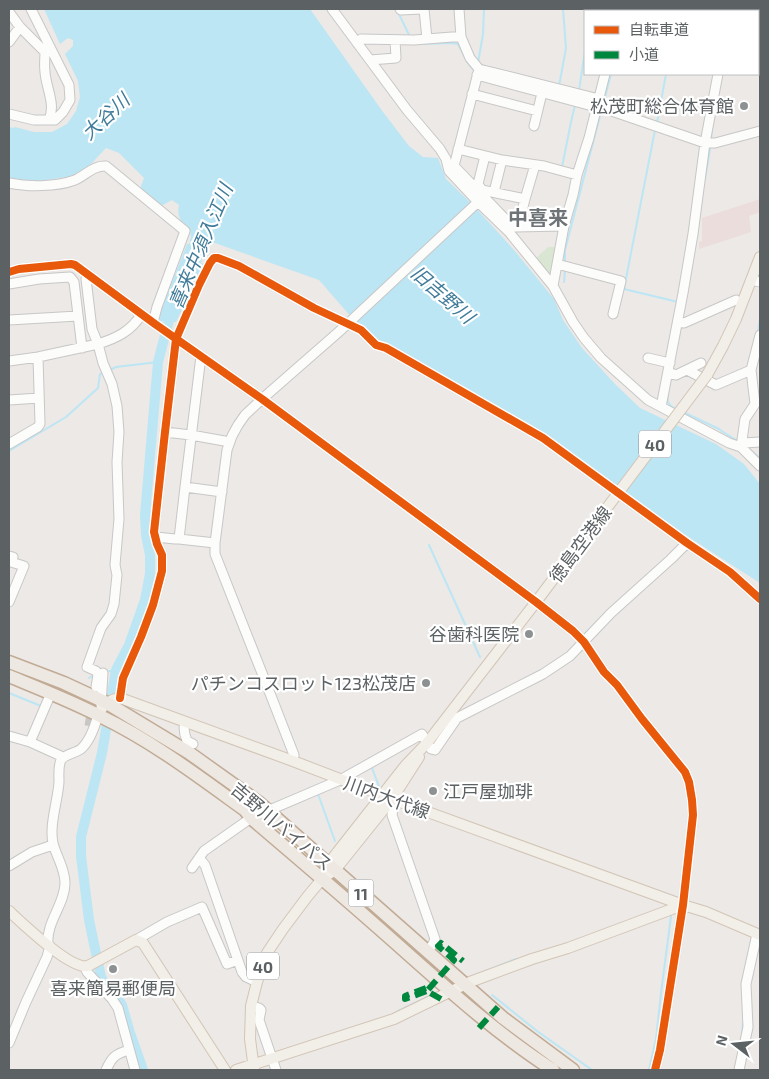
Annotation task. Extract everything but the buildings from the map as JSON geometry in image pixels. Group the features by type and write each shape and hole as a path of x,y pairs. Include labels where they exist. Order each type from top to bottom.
{"highway":[{"name":"吉野川バイパス","path":"9,662 64,683 106,705 244,810 451,992 492,1026 553,1070"},
{"name":"吉野川バイパス","path":"9,676 48,702 106,705"},
{"name":"吉野川バイパス","path":"138,730 188,752 270,811 464,985 503,1018 573,1070"}],"main road":[{"name":"徳島空港線","path":"253,1068 250,1039 252,1006 257,982 267,953 272,945 307,897 391,799 427,743 707,375 724,346 756,281 760,257"},
{"name":"川内大代線","path":"106,705 186,722 391,799 706,912 759,935"},
{"path":"236,1070 253,1068 272,1059 394,1019 464,985 510,966 568,948 683,904"},
{"path":"9,910 59,954 79,966 93,963 136,940 143,943 225,1070"}],"street":[{"path":"9,114 34,120 55,120 63,112 70,100 69,85 31,9"},
{"path":"332,9 407,110 440,149 446,159 449,171 477,203 513,229 564,226"},
{"path":"400,9 423,9 427,39"},
{"path":"459,9 461,38 478,72 542,92 597,104"},
{"path":"9,12 20,27 45,52 45,72 52,106 50,120"},
{"path":"9,42 20,27"},
{"path":"357,43 361,39 427,39 452,36 461,38"},
{"path":"370,60 396,58 395,40"},
{"path":"478,72 454,166 513,229 553,286 584,338 608,364 648,400 729,443 760,442"},
{"path":"478,72 597,104 705,143 715,143 760,132"},
{"path":"553,286 564,226 605,75"},
{"path":"661,407 671,373 670,363 681,323 705,143 718,75"},
{"path":"534,126 542,92"},
{"path":"472,94 537,111"},
{"path":"458,149 577,175"},
{"path":"485,156 478,184 482,190 526,199"},
{"path":"494,192 502,160"},
{"path":"513,229 526,199 535,165"},
{"path":"9,183 34,186 65,183 76,179 94,168 106,166 185,231 157,307 154,324"},
{"path":"294,761 294,756 277,710 216,559 215,544 225,464 230,442 245,415 342,329 477,203"},
{"path":"9,1043 47,957 49,945 47,935 64,893 64,874 51,834 60,762 63,757 81,749 85,744 123,678 141,637 162,571 162,555 154,532 174,338 214,258 239,266 314,308 349,322 376,344 543,438 730,572 760,599"},
{"path":"9,272 20,269 71,264 88,274 154,324 262,399 536,602 574,631 584,642 604,672 617,685 642,719 679,763 690,782 692,815 683,904 660,1050 655,1070"},
{"path":"557,264 621,281 613,314"},
{"path":"88,274 86,279 92,329 117,406 119,432 117,462 120,518 115,565 117,575 114,604 111,614 101,628 87,667 100,673"},
{"path":"9,284 39,279 70,277 74,282 82,348"},
{"path":"681,323 736,300"},
{"path":"9,361 82,348 116,338 128,331 142,315"},
{"path":"9,320 78,316"},
{"path":"760,335 751,370 756,404 745,419 741,444 760,466"},
{"path":"179,539 201,356"},
{"path":"9,444 40,424 38,357"},
{"path":"648,358 670,363"},
{"path":"671,373 676,375 701,363"},
{"path":"687,370 716,385 751,370"},
{"path":"9,400 40,398"},
{"path":"165,432 230,442"},
{"path":"185,487 222,492"},
{"path":"156,537 215,544"},
{"path":"192,868 204,851 251,818 340,780 422,734 430,749 435,750 458,718 543,674 570,656 611,613 687,543"},
{"path":"9,556 12,557 11,562 24,566 9,602"},
{"path":"100,673 106,705"},
{"path":"96,687 100,673"},
{"path":"30,742 48,702"},
{"path":"186,722 183,729 187,741 193,744"},
{"path":"75,752 89,726"},
{"path":"9,736 30,742 63,757"},
{"path":"391,799 392,815 435,939 427,952"},
{"path":"9,866 32,852 53,844"},
{"path":"199,858 205,865 242,972 246,977 257,982"},
{"path":"136,940 167,922 202,908 227,964 238,960"},
{"path":"739,1070 748,1027 746,984 759,935"},
{"path":"93,963 87,972 112,998 118,1008 135,1070"},
{"path":"252,1006 261,1010 259,1020 276,1070"},
{"path":"106,1070 110,1060 118,1053 129,1050"}],"shaded area":[{"path":"760,199 760,212 749,216 751,232 699,249 699,242 702,241 702,218"}],"green space":[{"path":"548,247 557,247 551,277 534,260"}],"water":[{"path":"44,9 310,9 409,146 423,157 438,158 446,179 473,205 514,250 554,299 563,320 582,348 615,384 640,408 716,444 744,464 760,484 760,583 684,534 535,429 374,338 353,319 319,280 215,243 207,248 204,254 201,263 204,264 176,322 160,321 159,315 191,237 190,231 182,223 179,216 179,205 172,200 161,206 140,189 144,178 119,153 106,148 92,163 73,176 40,181 9,178 9,127 34,132 52,132 67,124 76,111 80,97 78,81 65,54 73,46 73,40 68,38 60,44"}],"waterway":[{"path":"478,63 483,34 484,9"},
{"path":"559,86 566,48 563,9"},
{"path":"398,12 410,37"},
{"path":"417,44 458,44 468,63 475,71"},
{"path":"579,90 584,58"},
{"path":"603,105 611,75"},
{"path":"657,123 666,75"},
{"path":"562,167 575,105"},
{"path":"565,262 565,250 601,112"},
{"path":"655,130 624,289 678,302"},
{"path":"711,140 712,130"},
{"path":"705,179 710,149"},
{"path":"564,282 565,270"},
{"name":"喜来中須入江川","path":"143,1070 122,1005 105,985 101,977 89,920 81,856 81,837 102,753 116,670 129,645 145,600 150,574 150,555 145,515 158,362 172,309"},
{"path":"758,332 760,319"},
{"path":"110,370 116,367 158,362"},
{"path":"9,451 66,417 98,388 100,374 103,373"},
{"path":"669,388 668,403 676,409"},
{"path":"683,412 719,429 738,441"},
{"path":"750,450 760,458"},
{"path":"429,545 480,657"},
{"path":"105,672 116,670"},
{"path":"89,678 96,674"},
{"path":"9,693 41,706"},
{"path":"372,768 380,789"},
{"path":"318,794 335,841"},
{"path":"649,1070 656,1039 671,916"},
{"path":"481,973 516,959"},
{"path":"492,995 537,1031 592,1070"},
{"path":"398,1011 428,997"},
{"path":"742,1036 743,1023"}],"tunnel":[{"path":"89,726 95,692"}],"marked path":[{"path":"441,999 427,991 454,960 438,946 441,943 463,961"},
{"path":"426,988 405,996 405,999 427,991"},
{"path":"479,1028 498,1007"}],"cycle path":[{"path":"120,698 123,678 153,605 162,571 162,555 154,532 176,339 199,285 214,258 239,266 314,308 361,330 376,345 386,348 543,438 730,572 760,599"},
{"path":"9,272 19,269 75,265 262,399 536,602 584,642 604,672 617,685 685,772 692,800 693,815 683,905 660,1050 655,1070"}],"place":[{"name":"松茂町総合体育館","path":"744,106"},
{"name":"谷歯科医院","path":"529,634"},
{"name":"パチンコスロット123松茂店","path":"426,683"},
{"name":"江戸屋珈琲","path":"433,791"},
{"name":"喜来簡易郵便局","path":"113,969"}],"district":[{"name":"中喜来","path":"538,217"}],"water label":[{"name":"大谷川","path":"105,116"},
{"name":"旧吉野川","path":"443,294"}]}
